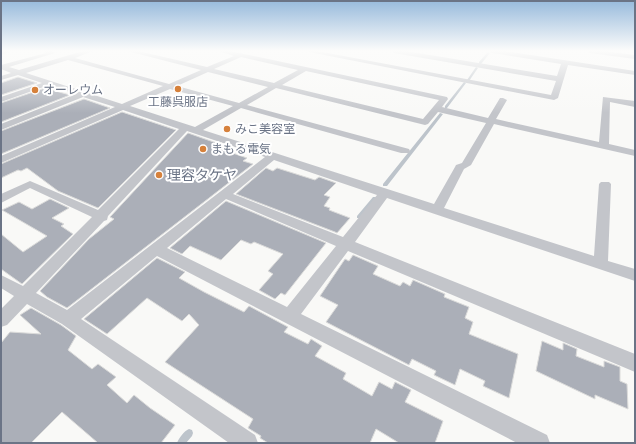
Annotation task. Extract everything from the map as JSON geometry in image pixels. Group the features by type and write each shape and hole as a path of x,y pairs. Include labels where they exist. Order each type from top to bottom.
{"street":[{"path":"15,72 635,275"},
{"path":"1,78 23,72"},
{"path":"117,72 405,151"},
{"path":"1,160 201,72"},
{"path":"218,72 425,122 444,99 318,72"},
{"path":"1,320 191,129 241,106 300,72"},
{"path":"416,72 554,98 562,72"},
{"path":"517,72 560,79"},
{"path":"622,72 635,74"},
{"path":"1,100 49,83"},
{"path":"1,127 83,94"},
{"path":"604,146 606,99 635,104"},
{"path":"437,210 460,167 466,165 490,120 503,100"},
{"path":"437,108 635,153"},
{"path":"68,319 273,156"},
{"path":"1,199 30,184 102,217"},
{"path":"600,264 605,184"},
{"path":"289,317 385,193"},
{"path":"224,194 635,363"},
{"path":"156,249 539,443"},
{"path":"1,281 68,319 247,443"}],"building":[{"path":"18,77 37,83 1,95 1,83"},
{"path":"45,88 70,95 1,122 1,103"},
{"path":"84,99 110,108 1,154 1,131"},
{"path":"122,112 176,130 98,208 58,191 27,168 21,171 18,170 1,178 1,164"},
{"path":"188,133 222,145 218,148 247,158 243,161 253,164 67,308 47,297 40,291 89,239 114,219 110,217"},
{"path":"266,168 273,171 277,168 315,180 319,177 336,183 324,195 330,197 324,206 330,208 329,210 350,218 337,233 236,194"},
{"path":"50,199 69,208 52,218 64,224 61,226 73,234 22,284 1,269 1,234 23,252 47,236 2,210 19,202 32,209"},
{"path":"226,201 326,243 285,295 281,293 275,299 259,290 273,274 268,271 283,254 254,242 251,244 241,240 221,260 190,246 182,254 170,248"},
{"path":"353,255 378,266 373,274 400,286 403,282 410,286 413,280 445,294 444,297 469,307 465,318 473,322 469,334 518,354 509,398 483,386 485,381 460,369 455,385 434,375 436,371 412,359 409,365 326,322 338,305 320,296 345,259 349,261"},
{"path":"157,258 185,272 179,278 204,292 244,312 249,306 288,327 284,332 308,344 311,339 322,346 315,356 346,373 343,379 372,396 379,382 392,389 395,382 411,390 405,402 443,421 435,443 399,443 376,429 370,443 268,443 260,438 261,436 248,428 253,419 165,362 199,325 189,314 182,321 147,298 107,334 84,319"},
{"path":"31,308 61,325 76,336 68,350 92,369 98,364 116,377 107,385 127,403 134,395 175,425 161,443 98,443 62,412 31,443 1,443 1,343 10,332 41,334 20,315"},
{"path":"542,341 563,350 563,343 577,349 576,356 604,367 604,361 620,367 620,381 627,384 628,409 595,395 595,399 536,371"}],"waterway":[{"path":"468,80 474,72"},
{"path":"446,107 465,83"},
{"path":"385,185 441,114"},
{"path":"359,217 375,198"},
{"path":"181,443 189,433"}],"place":[{"name":"工藤呉服店","path":"178,89"},
{"name":"オーレウム","path":"35,90"},
{"name":"みこ美容室","path":"227,129"},
{"name":"まもる電気","path":"203,149"},
{"name":"理容タケヤ","path":"159,175"}]}
